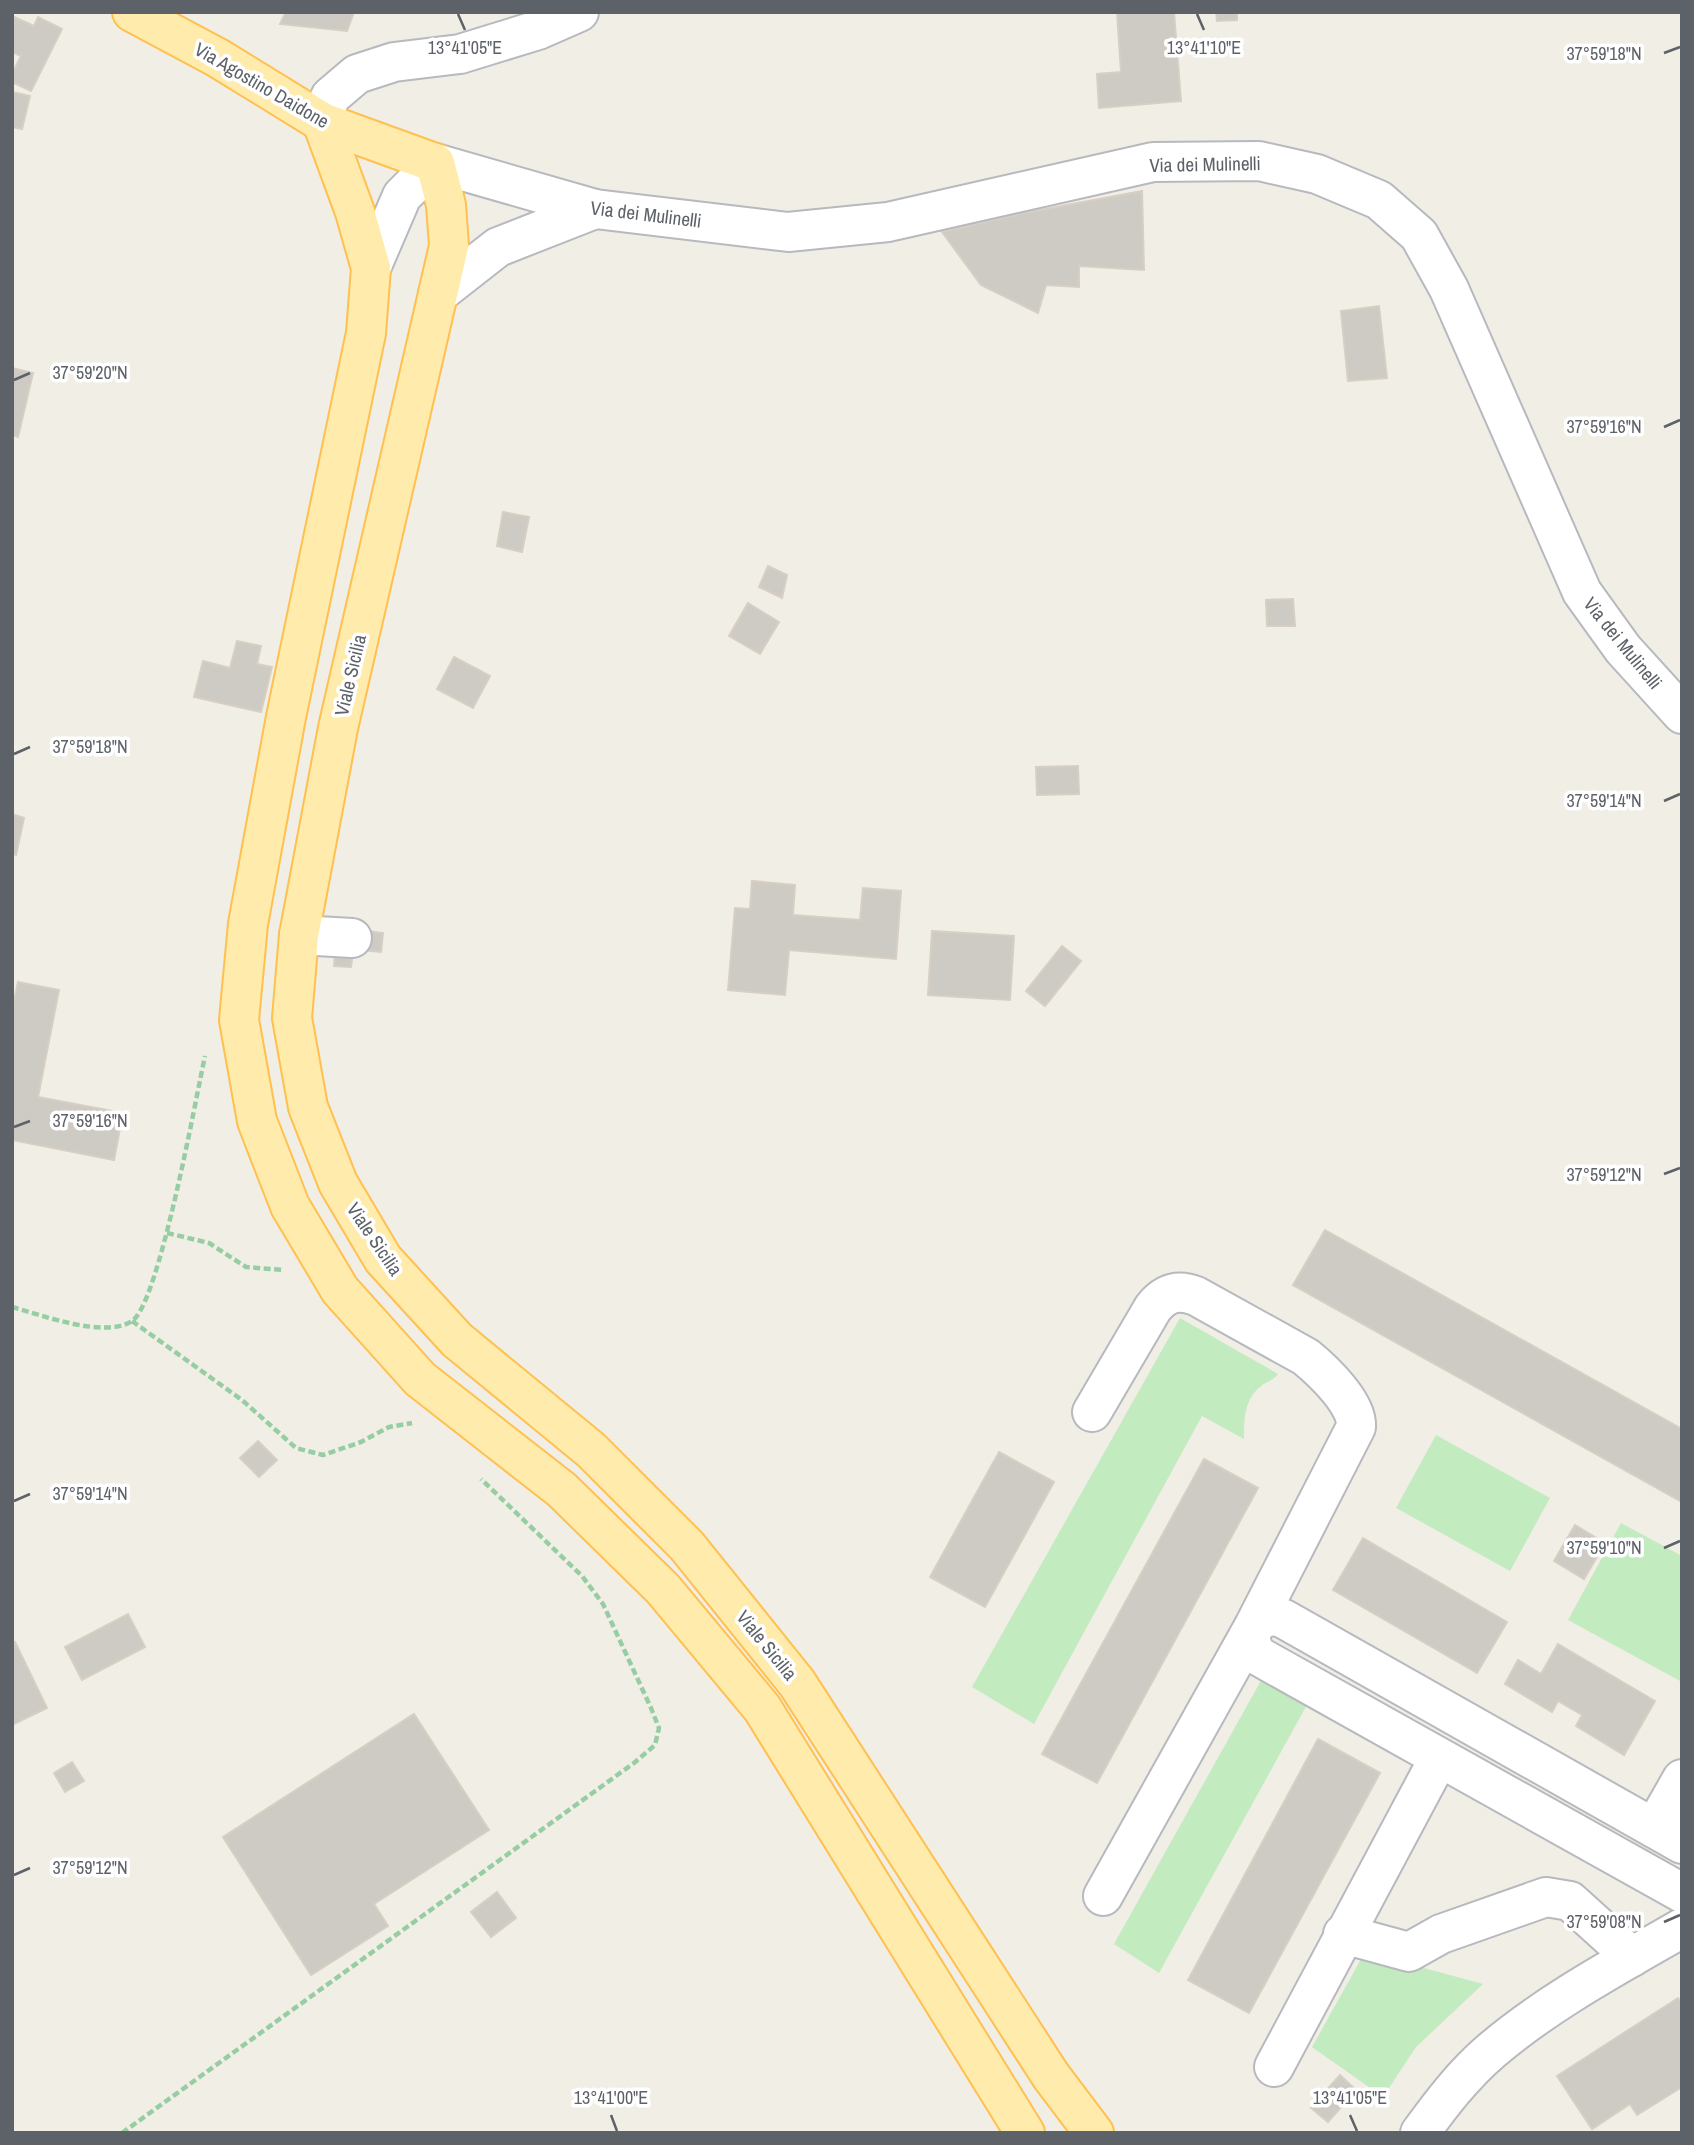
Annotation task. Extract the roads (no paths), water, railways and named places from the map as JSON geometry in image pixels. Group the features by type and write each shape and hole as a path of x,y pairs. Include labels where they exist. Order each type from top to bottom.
{"main road":[{"name":"Via Agostino Daidone","path":"132,12 218,58 322,122 435,163"},
{"path":"322,122 355,212 371,268 366,333 286,717 248,924 239,1020 257,1121 289,1206 335,1282 420,1379 562,1490 663,1589 762,1708 1025,2133"},
{"name":"Viale Sicilia","path":"435,163 446,205 449,246 338,728 299,935 292,1018 309,1107 338,1183 383,1259 457,1340 591,1450 687,1546 797,1683 1051,2076 1094,2133"}],"street":[{"path":"322,122 330,97 357,74 394,62 460,54 538,30 579,12"},
{"name":"Via dei Mulinelli","path":"435,163 595,209 788,232 888,222 1153,162 1259,161 1317,174 1379,200 1419,235 1450,289 1582,592 1623,649 1682,714"},
{"path":"371,268 402,196 435,163"},
{"path":"438,294 498,247 595,209"},
{"path":"299,935 352,938"},
{"path":"1091,1412 1153,1308 1167,1294 1177,1292 1196,1296 1306,1357 1322,1370 1351,1407 1355,1413 1356,1427 1254,1626 1103,1896"},
{"path":"1682,1779 1668,1836 1278,1616 1264,1617 1251,1633 1252,1647 1260,1657 1682,1893"},
{"path":"1273,2067 1439,1758"},
{"path":"1343,1934 1409,1952 1441,1934 1546,1897 1570,1901 1632,1957"},
{"path":"1420,2133 1446,2097 1490,2052 1538,2016 1682,1928"}]}
